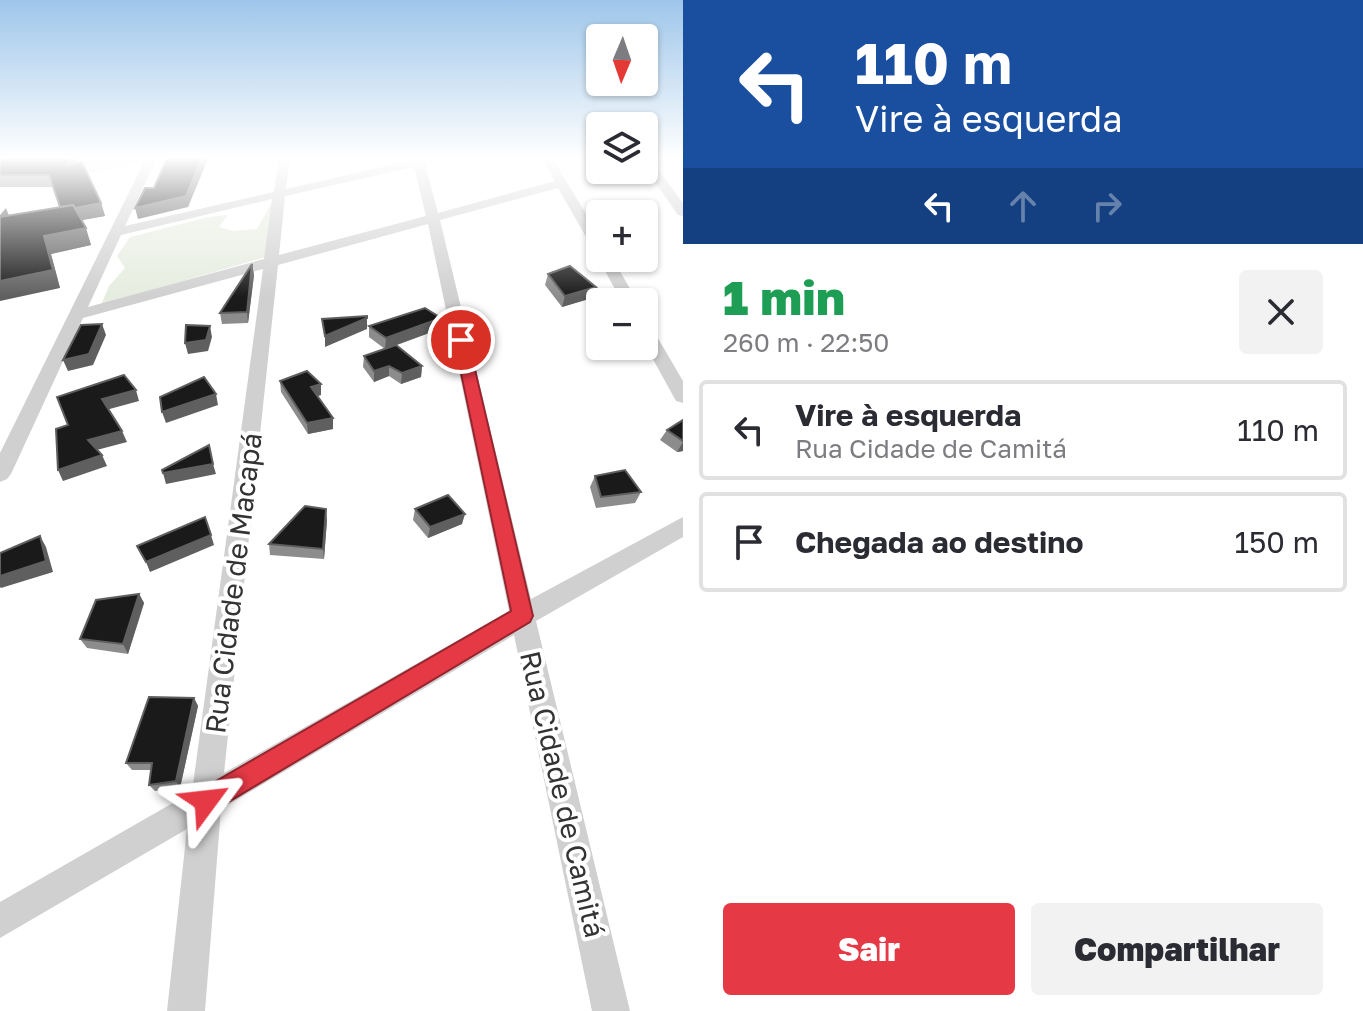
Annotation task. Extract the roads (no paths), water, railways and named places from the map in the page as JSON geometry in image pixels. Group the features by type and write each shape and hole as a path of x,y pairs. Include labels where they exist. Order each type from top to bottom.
{"street":[{"path":"0,474 79,314 129,203"},
{"path":"115,232 239,203"},
{"name":"Rua Cidade de Macapá","path":"186,1011 206,801 278,203"},
{"name":"Rua Cidade de Camitá","path":"429,203 611,1011"},
{"path":"79,314 486,203"},
{"path":"574,203 586,224"},
{"path":"658,353 683,397"},
{"path":"0,921 683,526"}]}
